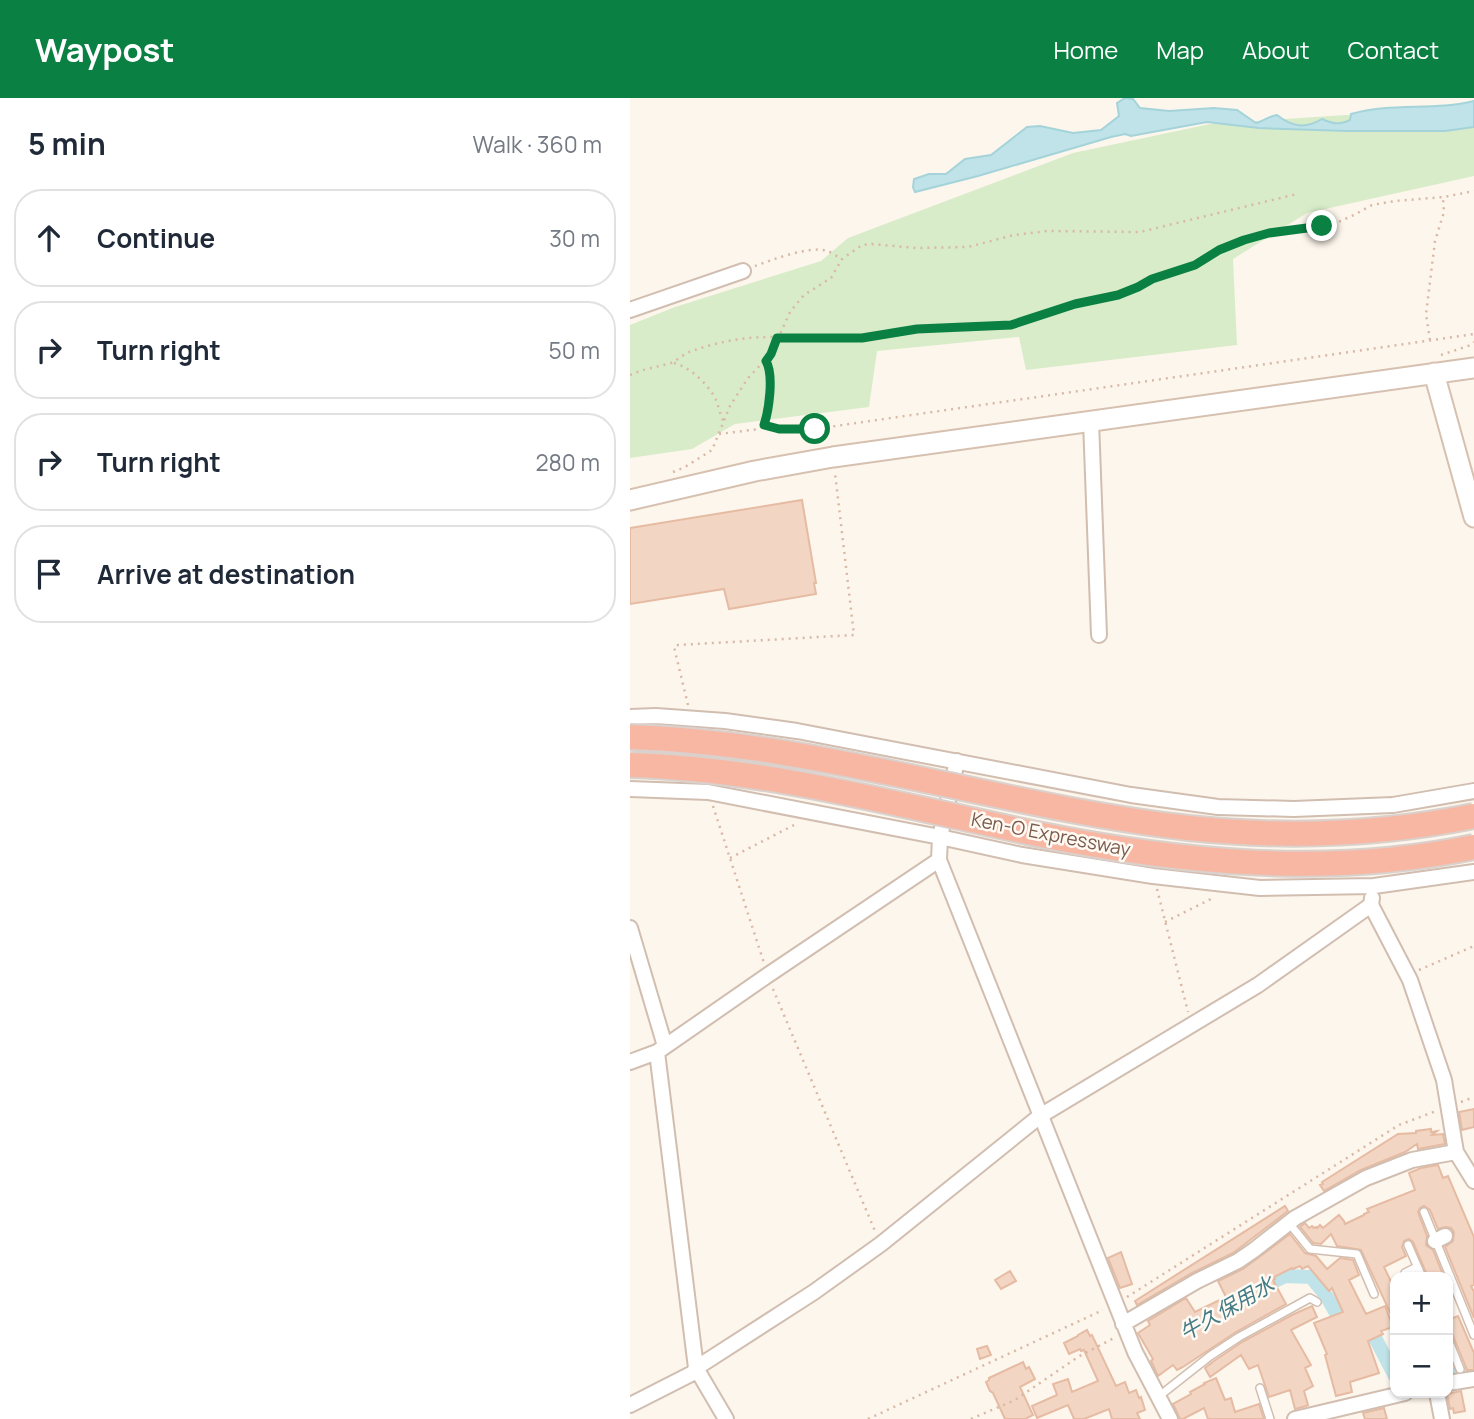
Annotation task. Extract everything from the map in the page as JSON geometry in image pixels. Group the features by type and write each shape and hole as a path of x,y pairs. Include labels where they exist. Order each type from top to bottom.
{"highway":[{"name":"Ken-O Expressway","path":"630,737 722,744 797,754 1047,805 1189,828 1273,833 1334,833 1404,828 1474,816"},
{"name":"Ken-O Expressway","path":"630,765 715,771 793,782 1039,834 1184,857 1273,864 1322,863 1365,861 1474,847"}],"street":[{"path":"630,310 743,271"},
{"path":"1435,366 1474,517"},
{"path":"630,500 755,471 833,457 1091,421 1435,366 1474,368"},
{"path":"1091,421 1099,635"},
{"path":"630,717 725,720 797,730 1130,795 1218,807 1294,809 1393,805 1474,791"},
{"path":"957,761 940,837 939,860 1125,1328 1170,1419"},
{"path":"630,789 708,792 1022,855 1153,876 1260,888 1374,887 1474,872"},
{"path":"630,1062 661,1049 939,860"},
{"path":"1374,887 1371,905 1408,975 1444,1080 1455,1152 1474,1181"},
{"path":"630,1405 693,1373 696,1368 814,1292 881,1244 1040,1116 1258,985 1371,905"},
{"path":"630,928 661,1049 696,1368 726,1419"},
{"path":"1125,1328 1197,1281 1238,1261 1289,1223 1366,1178 1412,1160 1455,1152"},
{"path":"1295,1419 1390,1397"},
{"path":"1438,1398 1442,1419"}],"lane":[{"path":"1424,1212 1440,1238 1474,1335"},
{"path":"1289,1223 1310,1249 1330,1255 1357,1254 1365,1283 1374,1294"},
{"path":"1408,1245 1420,1272"},
{"path":"1407,1272 1418,1267"},
{"path":"1158,1396 1239,1337 1310,1298 1317,1302"},
{"path":"1453,1307 1461,1304"},
{"path":"1453,1350 1466,1377"},
{"path":"1260,1388 1270,1419"}],"path":[{"path":"630,376 672,362 686,353 710,345 742,339 862,338 917,329 1011,325 1075,304 1118,295 1152,279 1195,265 1219,250 1244,240 1269,233 1336,223 1372,205 1474,191"},
{"path":"666,491 664,479 669,474 712,450 730,406 748,377 771,354 790,312 804,295 831,278 842,259 862,246 968,247 1014,235 1046,231 1140,232 1297,194"},
{"path":"1430,340 1426,314 1435,241 1444,212 1443,197"},
{"path":"743,271 785,255 813,250 826,250 842,259"},
{"path":"764,425 779,429 815,429 1474,334"},
{"path":"1435,366 1439,356 1474,342"},
{"path":"718,435 759,429 764,425 768,413 770,368 766,361"},
{"path":"672,362 688,369 706,386 724,422"},
{"path":"691,718 674,647 854,635 833,457"},
{"path":"708,792 768,975 881,1244"},
{"path":"730,858 806,819 810,811"},
{"path":"1153,876 1192,1025"},
{"path":"1166,922 1211,899 1216,883"},
{"path":"1408,975 1474,946"},
{"path":"867,1419 1116,1304 1399,1125 1474,1097"},
{"path":"971,1419 1015,1400 1125,1328"}],"green space":[{"path":"1474,111 1474,176 1307,213 1233,259 1237,345 1026,370 1019,337 877,351 869,407 735,424 692,449 630,458 630,325 675,307 821,261 848,238 1073,153 1210,124 1346,115 1453,118"}],"water":[{"path":"1125,98 1133,99 1140,108 1169,111 1214,108 1237,110 1256,123 1277,115 1299,125 1322,119 1343,123 1350,120 1351,114 1366,110 1444,106 1474,101 1474,127 1445,131 1346,131 1259,128 1207,122 1111,137 915,192 914,179 929,174 946,174 965,159 991,155 1027,127 1040,126 1073,133 1101,130 1119,116 1117,103"}],"building":[{"path":"802,500 816,594 729,609 724,589 630,604 630,528"},
{"path":"1474,1109 1474,1127 1462,1130 1459,1112"},
{"path":"1431,1129 1431,1132 1437,1131 1432,1135 1443,1134 1445,1144 1418,1149 1417,1144 1324,1191 1320,1185 1398,1134"},
{"path":"1438,1165 1443,1178 1448,1176 1474,1237 1474,1285 1471,1286 1474,1292 1474,1318 1445,1247 1453,1241 1454,1232 1446,1227 1438,1229 1430,1210 1424,1206 1418,1212 1427,1236 1426,1245 1433,1250 1442,1272 1426,1272 1413,1242 1409,1239 1404,1241 1402,1247 1406,1256 1384,1267 1390,1280 1390,1312 1361,1250 1337,1246 1331,1234 1321,1244 1313,1243 1300,1227 1305,1223 1309,1228 1317,1228 1320,1225 1323,1228 1339,1215 1345,1224 1369,1212 1367,1209 1415,1190 1409,1173"},
{"path":"1285,1206 1288,1211 1233,1253 1137,1305 1135,1301"},
{"path":"1290,1234 1305,1253 1316,1256 1327,1269 1340,1258 1353,1260 1359,1275 1349,1280 1366,1314 1385,1306 1390,1319 1390,1328 1368,1341 1379,1373 1350,1382 1352,1392 1336,1396 1325,1355 1327,1354 1314,1323 1343,1312 1332,1288 1329,1291 1308,1266 1302,1269 1300,1266 1274,1277 1273,1280 1286,1304 1236,1332 1183,1367 1177,1370 1173,1365 1158,1376 1151,1361 1153,1359 1138,1333 1150,1325 1148,1321 1186,1298 1195,1312 1226,1297 1218,1281 1243,1269"},
{"path":"1121,1252 1132,1284 1120,1288 1108,1258"},
{"path":"1010,1271 1016,1281 1001,1289 995,1280"},
{"path":"1312,1306 1317,1317 1291,1330 1311,1365 1305,1368 1313,1386 1304,1391 1308,1405 1295,1409 1290,1390 1269,1397 1258,1365 1249,1369 1241,1355 1210,1377 1205,1368 1214,1361 1242,1342"},
{"path":"1458,1316 1474,1353 1474,1370 1467,1370 1453,1336 1453,1318"},
{"path":"1087,1330 1090,1336 1092,1335 1116,1386 1125,1382 1129,1393 1136,1390 1139,1398 1141,1397 1145,1410 1137,1413 1140,1419 1112,1419 1109,1409 1084,1419 1074,1419 1068,1405 1037,1418 1032,1406 1057,1395 1053,1384 1068,1379 1072,1392 1098,1381 1084,1350 1069,1354 1064,1343"},
{"path":"987,1346 991,1355 980,1359 977,1349"},
{"path":"1023,1362 1035,1379 1020,1387 1033,1415 1025,1419 1005,1419 986,1382"},
{"path":"1216,1378 1225,1400 1231,1398 1235,1412 1259,1404 1264,1419 1208,1419 1204,1408 1180,1419 1173,1404"},
{"path":"1461,1391 1465,1411 1454,1413 1453,1408 1450,1409 1448,1398 1453,1398 1453,1393"},
{"path":"1384,1408 1387,1419 1365,1419 1363,1413"}],"waterway":[{"name":"牛久保用水","path":"1257,1290 1285,1276 1311,1277 1327,1297 1345,1329"},
{"name":"牛久保用水","path":"1362,1333 1371,1330 1390,1366"},
{"name":"牛久保用水","path":"1453,1374 1474,1372"}],"route":[{"path":"815,429 779,429 764,425 768,413 770,368 766,361 777,338 862,338 917,329 1011,325 1075,304 1118,295 1152,279 1195,265 1219,250 1244,240 1269,233 1322,226"}]}
